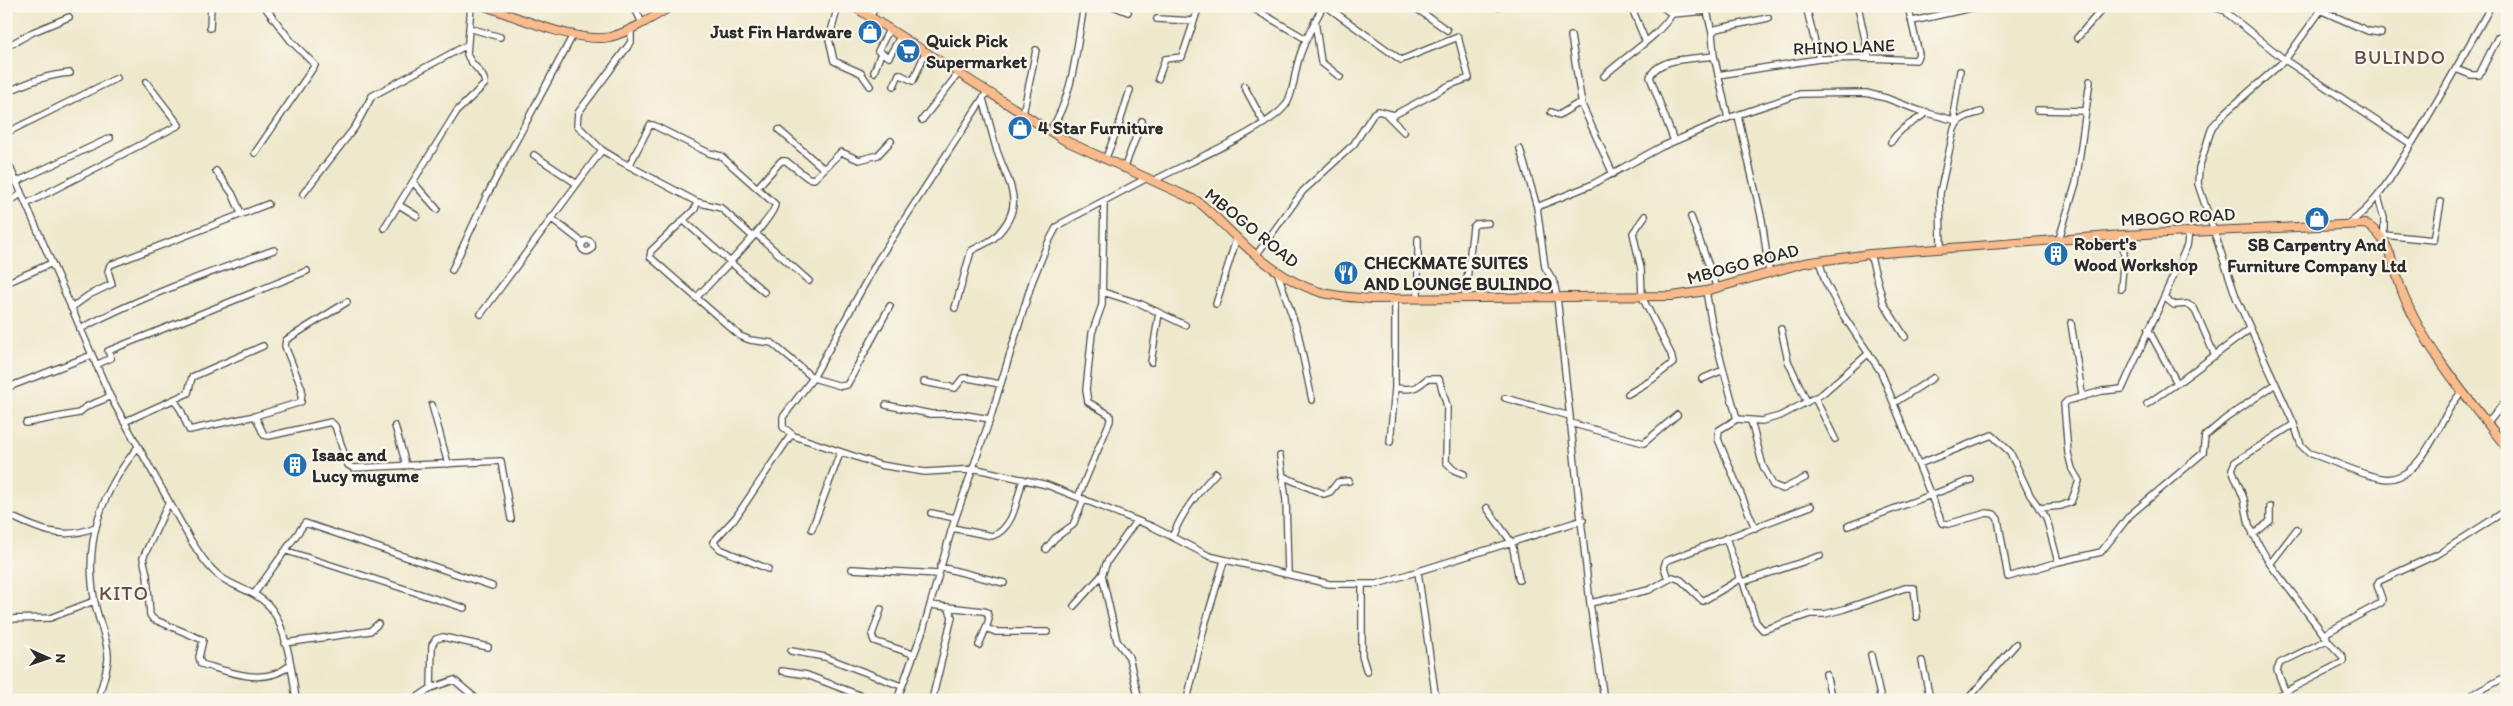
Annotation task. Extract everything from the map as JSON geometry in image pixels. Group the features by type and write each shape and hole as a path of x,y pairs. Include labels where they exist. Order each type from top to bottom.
{"main road":[{"path":"485,6 573,35 600,38 618,34 672,6"},
{"name":"MBOGO ROAD","path":"853,6 958,74 985,95 1105,160 1155,180 1197,201 1212,212 1236,238 1276,269 1300,285 1329,295 1371,299 1687,295 1706,292 1769,272 1819,260 1870,254 2059,239 2359,223 2372,227 2384,237"},
{"path":"2384,237 2406,302 2429,344 2462,391 2507,448"}],"street":[{"path":"210,28 211,6"},
{"path":"255,153 315,65 264,6"},
{"path":"384,228 457,111 484,84 483,76 467,57 471,6"},
{"path":"634,6 642,23"},
{"path":"838,6 829,40 834,60 861,73 870,86"},
{"path":"870,17 876,6"},
{"path":"1050,131 1060,114 1067,93 1084,6"},
{"path":"1112,6 1128,12"},
{"path":"1158,79 1165,59 1182,57 1199,6"},
{"path":"1249,6 1306,39"},
{"path":"1155,180 1264,123 1288,102 1306,39 1324,6 1401,60 1425,52 1455,37 1459,40 1469,78 1450,85 1394,115 1387,115"},
{"path":"1413,6 1447,30"},
{"path":"1631,6 1645,40"},
{"path":"1661,6 1672,14 1707,8 1714,56 1728,118"},
{"path":"1806,6 1819,59"},
{"path":"1858,6 1869,58"},
{"name":"RHINO LANE","path":"1718,75 1819,59 1869,58 1916,60 1919,54 1913,21 1908,6"},
{"path":"1913,21 1980,6"},
{"path":"2076,38 2105,6"},
{"path":"2209,6 2225,9 2285,60 2411,144"},
{"path":"2348,224 2362,215 2378,197 2434,110 2491,6"},
{"path":"2381,33 2368,31 2322,8 2285,60 2226,112 2212,127 2197,178 2229,280 2274,385 2294,424 2301,445 2309,453 2378,477 2393,478 2412,468 2420,459 2438,434 2447,412 2462,391"},
{"path":"1604,76 1645,40 1662,30 1672,14"},
{"path":"6,47 33,32 69,16"},
{"path":"1712,33 1716,29 1768,18"},
{"path":"1157,19 1194,21"},
{"path":"1316,21 1322,62 1340,77"},
{"path":"469,28 500,37"},
{"path":"631,28 631,42 577,118 577,125 602,150 629,166 697,202 721,208 809,281"},
{"path":"890,30 878,52 889,57 900,37"},
{"path":"2456,68 2471,75 2479,75 2485,68 2498,38 2507,33"},
{"path":"452,270 486,195 573,35"},
{"path":"1571,36 1582,105 1612,174"},
{"path":"303,194 354,127 372,96 467,45"},
{"path":"1023,114 1036,50"},
{"path":"874,72 881,53"},
{"path":"894,86 899,74 913,81 925,53"},
{"path":"1674,141 1650,77 1663,64 1714,56"},
{"path":"1941,249 1940,193 1957,121 1954,110 1960,71"},
{"path":"6,93 35,80 70,73"},
{"path":"922,120 958,74"},
{"path":"6,133 117,78"},
{"path":"2059,239 2076,183 2090,81"},
{"path":"26,204 179,125 146,82"},
{"path":"1244,86 1264,123"},
{"path":"1105,160 1120,125 1130,90"},
{"path":"1537,207 1575,193 1674,141 1728,118 1793,96 1815,92 1873,94 1957,121 1980,112"},
{"path":"955,308 971,251 994,238 1007,220 1015,201 1012,184 996,148 985,95"},
{"path":"985,95 878,260 813,378 783,417 783,427 791,435 865,462 926,472 959,471 972,468 1023,479 1084,499 1224,561 1288,573 1303,579 1329,584 1377,584 1583,520"},
{"path":"1551,112 1559,115 1577,104 1582,105"},
{"path":"2037,110 2086,111"},
{"path":"1257,254 1303,191 1354,144 1374,113 1378,111 1387,115 1404,132"},
{"path":"1891,142 1903,127 1913,123 1927,112"},
{"path":"1738,116 1762,220 1769,272"},
{"path":"1124,169 1142,121"},
{"path":"629,166 650,125 653,125 709,153 721,156 776,206 754,235 696,298"},
{"path":"780,130 824,169"},
{"path":"16,182 110,138"},
{"path":"757,188 782,160 812,179 841,152 859,160 878,155 891,141"},
{"path":"1520,149 1537,207 1545,267 1554,282 1557,297 1570,422 1583,520 1590,603 1604,700"},
{"path":"481,314 515,271 551,218 602,150"},
{"path":"534,155 577,184"},
{"path":"6,158 110,396 169,502 205,562 221,577 254,594 273,610 285,643 296,700"},
{"path":"216,171 232,193 241,213"},
{"path":"896,700 930,605 955,518 990,419 1032,282 1052,234 1056,228 1071,218 1147,178"},
{"path":"413,182 437,209"},
{"path":"6,204 22,194"},
{"path":"2378,197 2384,218 2384,237 2434,240 2441,202"},
{"path":"1078,497 1110,421 1110,416 1106,412 1088,402 1086,390 1092,333 1101,313 1103,292 1104,201"},
{"path":"697,202 695,209 650,250 652,261 745,339 772,343 813,378 841,386 847,385 890,306"},
{"path":"72,308 89,295 112,284 108,270 110,265 268,204"},
{"path":"399,205 417,216"},
{"path":"1628,394 1639,389 1673,363 1671,354 1642,297 1641,269 1633,234 1645,216"},
{"path":"1691,217 1717,288"},
{"path":"551,218 583,242"},
{"path":"683,220 764,292"},
{"path":"1465,297 1473,227 1476,224 1488,223"},
{"path":"2039,508 2061,506 2071,502 2080,481 2072,469 2068,453 2064,404 2067,401 2102,391 2122,389 2189,242 2189,232"},
{"path":"2121,289 2123,235"},
{"path":"1216,304 1236,238"},
{"path":"1418,239 1418,298"},
{"path":"80,329 115,310 184,282 274,250"},
{"path":"1870,254 1884,304 1905,337"},
{"path":"1819,260 1826,281 1841,312 1869,353 1894,403 1944,524 1987,513 1997,516 2008,577 2058,562 2101,552 2130,515 2203,453 2205,436 2225,419 2274,385"},
{"path":"6,283 52,263"},
{"path":"1276,269 1298,333 1312,400"},
{"path":"96,365 111,358 108,351 307,272"},
{"path":"1103,292 1130,299 1185,325"},
{"path":"1706,292 1713,330 1737,419"},
{"path":"2164,297 2174,306 2187,304 2194,308 2215,356"},
{"path":"1390,442 1395,388 1395,298"},
{"path":"174,400 190,430 255,416 301,402 302,389 285,346 286,340 347,302"},
{"path":"1151,362 1159,313"},
{"path":"2071,323 2082,394 2085,396"},
{"path":"1781,329 1788,361 1807,402"},
{"path":"2148,329 2176,381 2179,382"},
{"path":"2147,404 2250,329"},
{"path":"124,422 174,400 190,390 192,377 263,346"},
{"path":"1754,528 1717,435 1719,430 1737,419 1751,421 1772,420 1815,398 1841,379 1869,353"},
{"path":"6,388 92,355"},
{"path":"1702,380 1723,370"},
{"path":"924,382 956,388 963,378 968,378 1000,384"},
{"path":"1894,403 1933,378"},
{"path":"1395,388 1414,389 1427,379 1439,379 1447,406 1446,462 1454,470 1464,474"},
{"path":"26,423 79,413 85,406 102,402 110,396"},
{"path":"1504,398 1570,416"},
{"path":"1815,398 1835,439"},
{"path":"2488,423 2507,399"},
{"path":"432,405 448,464"},
{"path":"886,405 931,414 960,414 990,419"},
{"path":"1570,422 1644,443 1677,414"},
{"path":"255,416 266,436 331,422 335,426 350,467 501,461 511,519"},
{"path":"1751,421 1763,466 1773,485 1783,489 1805,478"},
{"path":"2269,700 2343,662 2343,657 2326,638 2270,564 2253,535 2244,499 2233,472 2234,464 2294,424"},
{"path":"395,426 405,460 404,466"},
{"path":"768,569 720,549 713,542 736,517 791,435"},
{"path":"1919,464 1992,435 2010,452 2030,495 2048,521 2058,562"},
{"path":"98,700 108,660 94,601 93,538 95,527 111,484 138,447"},
{"path":"812,529 840,453"},
{"path":"1280,456 1286,509 1288,573"},
{"path":"1172,537 1183,513 1216,473"},
{"path":"1282,476 1324,494 1330,492 1338,482 1349,481"},
{"path":"952,528 992,536 998,534 1007,527 1023,479"},
{"path":"1848,526 1971,480"},
{"path":"1046,549 1054,538 1073,525 1084,499"},
{"path":"169,502 143,558 147,575 150,615 153,619 203,640 199,657 202,664 255,677 276,674 290,665"},
{"path":"1668,579 1664,567 1666,561 1811,506"},
{"path":"2253,535 2270,521 2270,507"},
{"path":"1487,508 1512,543 1519,580"},
{"path":"2285,691 2276,670 2280,663 2326,638 2328,632 2382,602 2377,585 2379,581 2440,553 2507,510"},
{"path":"931,513 955,518"},
{"path":"6,514 55,534 80,532 95,527"},
{"path":"1074,606 1102,574 1107,562 1136,521"},
{"path":"254,594 305,523 492,586"},
{"path":"2270,564 2297,529"},
{"path":"1726,538 1756,622 1763,630 1810,614 1835,611 1904,588 1914,588 1917,617"},
{"path":"287,550 464,608"},
{"path":"1590,603 1650,590 1668,579 1677,577 1703,601 1742,580 1820,556"},
{"path":"1187,700 1204,628 1224,561"},
{"path":"940,567 1004,583"},
{"path":"852,569 938,574"},
{"path":"1418,572 1436,700"},
{"path":"1102,574 1116,641 1129,657 1139,700"},
{"path":"1362,585 1362,656 1367,672"},
{"path":"6,618 50,618 94,601"},
{"path":"930,605 987,612 989,619 979,645"},
{"path":"932,700 952,617 948,607"},
{"path":"881,609 872,635 874,641 913,654"},
{"path":"285,643 370,631 378,624"},
{"path":"986,628 996,632 1047,632"},
{"path":"431,688 432,645 436,639 442,637 488,647"},
{"path":"1967,700 2016,644"},
{"path":"791,651 825,657 901,686"},
{"path":"1871,655 1881,700"},
{"path":"1922,661 1928,700"},
{"path":"782,671 807,675 872,700"},
{"path":"1826,674 1832,700"},
{"path":"2463,700 2507,676"},
{"path":"413,700 431,688 454,680 478,700"}],"place":[{"name":"Just Fin Hardware","path":"870,32"},
{"name":"Quick Pick Supermarket","path":"908,51"},
{"name":"4 Star Furniture","path":"1020,128"},
{"name":"SB Carpentry And Furniture Company Ltd","path":"2317,219"},
{"name":"Robert's Wood Workshop","path":"2056,254"},
{"name":"CHECKMATE SUITES AND LOUNGE BULINDO","path":"1346,273"},
{"name":"Isaac and Lucy mugume","path":"295,465"}],"district":[{"name":"BULINDO","path":"2400,57"},
{"name":"KITO","path":"124,593"}]}
